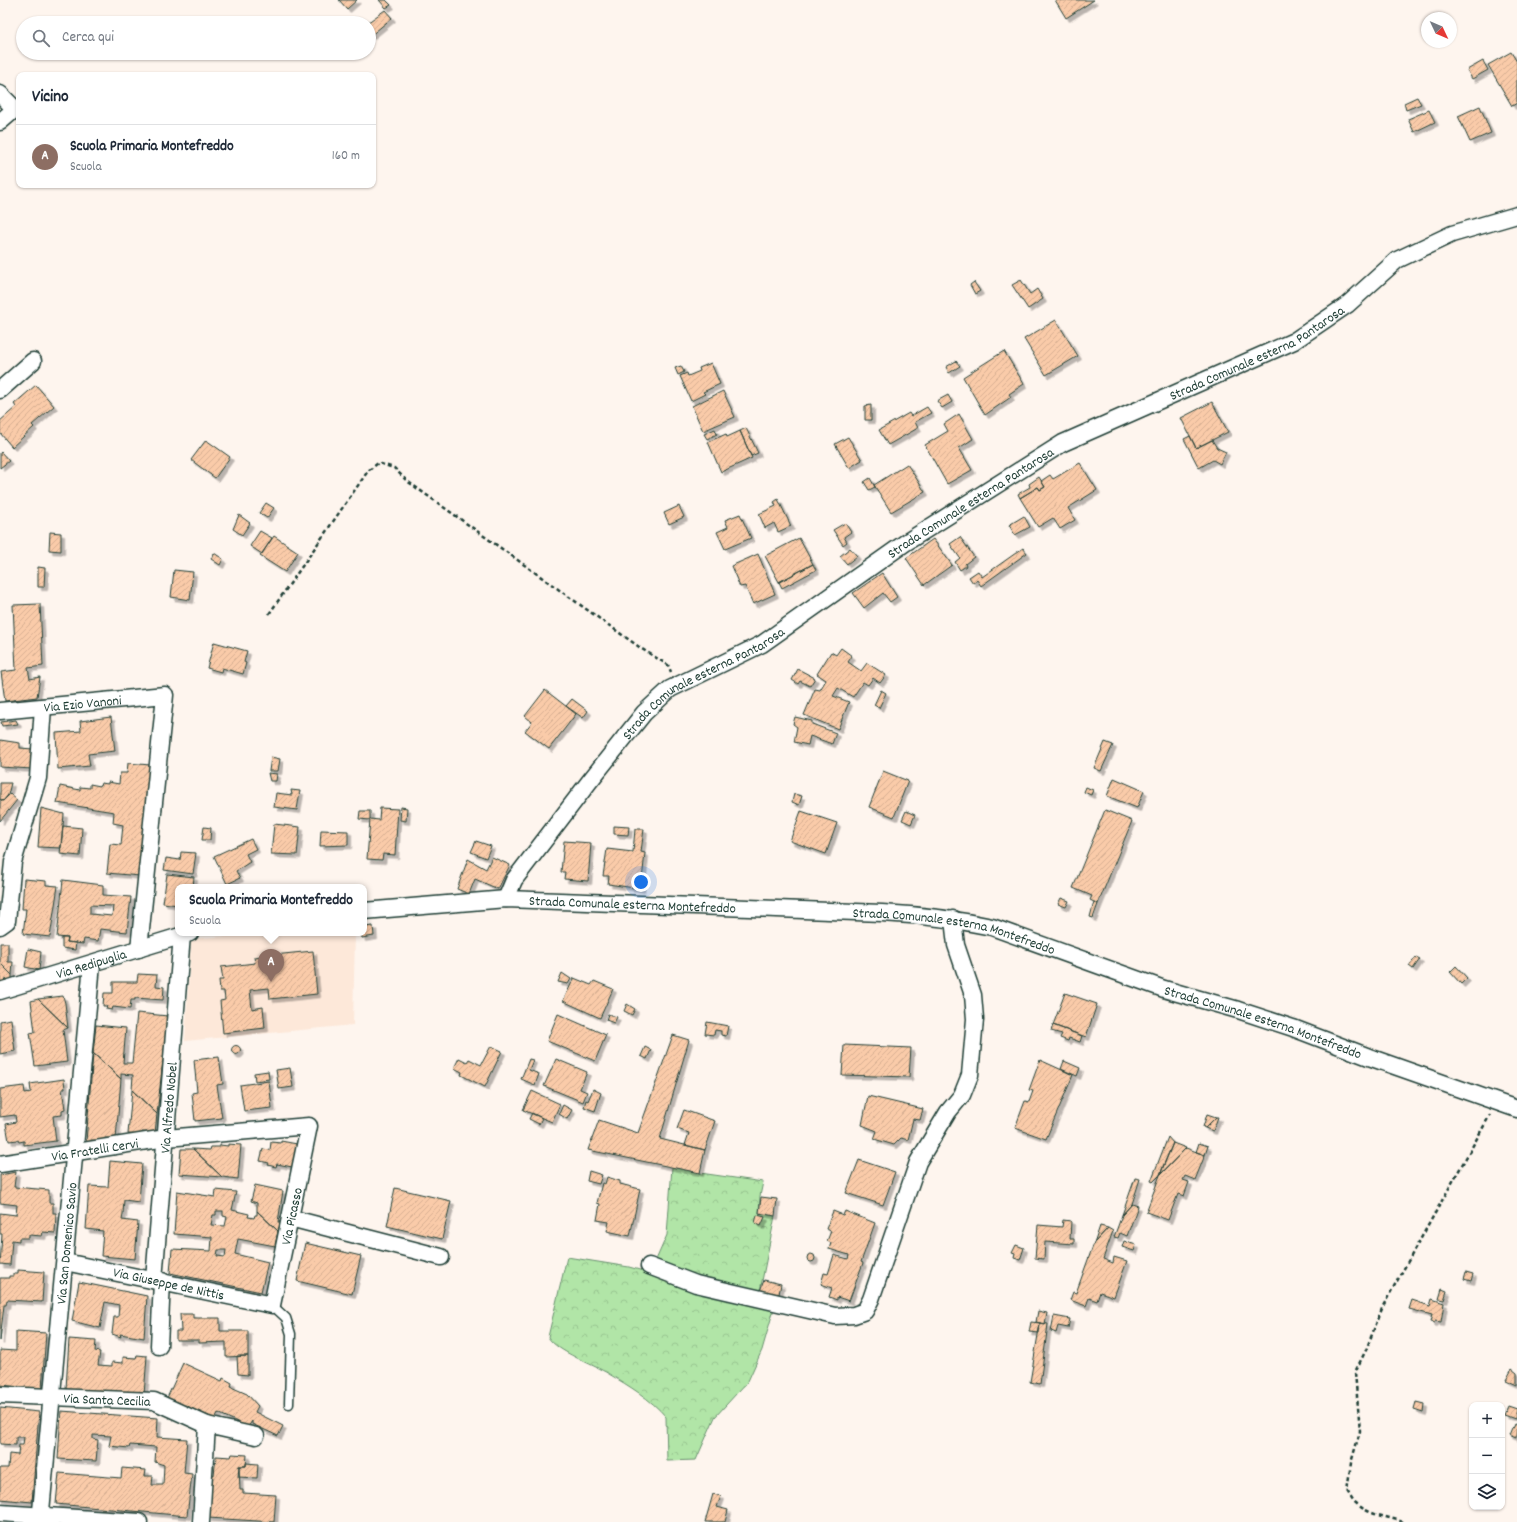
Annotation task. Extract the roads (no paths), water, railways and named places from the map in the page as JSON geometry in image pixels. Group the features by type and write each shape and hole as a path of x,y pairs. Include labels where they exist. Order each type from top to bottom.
{"street":[{"path":"0,94 15,109 0,122"},
{"name":"Strada Comunale esterna Pantarosa","path":"506,899 514,880 589,782 644,713 670,689 762,644 905,543 1063,444 1294,341 1347,305 1397,260 1452,234 1517,215"},
{"path":"0,390 33,361"},
{"name":"Via Ezio Vanoni","path":"0,711 164,695 139,949"},
{"path":"0,926 7,921 13,862 38,778 43,707"},
{"name":"Strada Comunale esterna Montefreddo","path":"367,911 506,899 882,913 952,919 992,927 1164,989 1238,1010 1293,1028 1369,1057 1517,1109"},
{"path":"649,1266 696,1284 835,1316 854,1315 865,1311 918,1162 948,1112 962,1095 970,1075 975,1019 973,995 956,945 952,919"},
{"name":"Via Redipuglia","path":"0,991 180,936"},
{"name":"Via Alfredo Nobel","path":"159,1346 158,1280 166,1138 186,936"},
{"name":"Via San Domenico Savio","path":"40,1519 76,1152 92,964"},
{"name":"Via Fratelli Cervi","path":"0,1164 166,1138 309,1126"},
{"name":"Via Picasso","path":"272,1305 309,1126"},
{"path":"290,1218 441,1257"},
{"name":"Via Giuseppe de Nittis","path":"65,1262 158,1280 272,1305"},
{"name":"Via Santa Cecilia","path":"0,1394 154,1402 207,1425 256,1436"},
{"path":"201,1522 207,1425"},
{"path":"0,1513 40,1519 139,1522"}],"lane":[{"path":"272,1305 286,1318 291,1334 290,1404"}],"place":[{"name":"Scuola Primaria Montefreddo","path":"271,982"}]}
